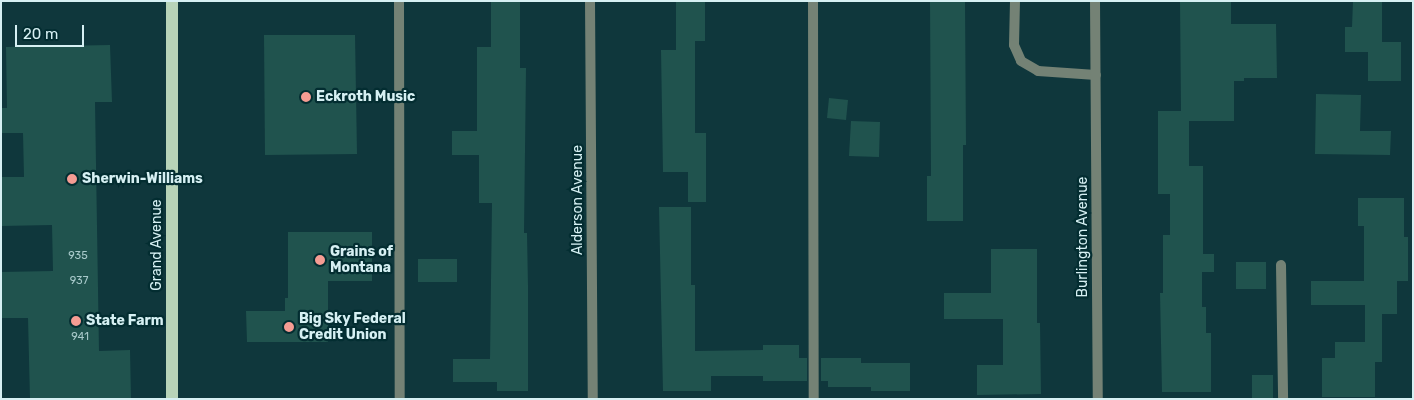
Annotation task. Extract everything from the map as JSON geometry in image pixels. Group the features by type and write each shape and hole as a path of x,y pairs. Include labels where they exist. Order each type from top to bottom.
{"main road":[{"name":"Grand Avenue","path":"172,1 172,399"}],"street":[{"path":"399,1 400,399"},
{"name":"Alderson Avenue","path":"590,1 593,399"},
{"path":"814,1 814,399"},
{"path":"1015,1 1014,45 1021,61 1038,72 1096,75"},
{"name":"Burlington Avenue","path":"1096,1 1098,399"},
{"path":"1281,265 1283,399"}],"building":[{"path":"491,1 520,1 520,68 526,68 524,233 527,233 528,391 497,391 497,382 453,382 453,359 490,359 492,203 479,203 479,155 452,155 452,131 477,131 477,47 491,47"},
{"path":"676,1 705,1 705,41 695,41 695,133 706,133 706,202 688,202 688,172 663,172 661,50 676,50"},
{"path":"930,1 965,1 966,145 963,145 963,221 927,221 927,176 931,176"},
{"path":"1180,1 1231,1 1231,24 1276,24 1277,78 1244,78 1244,81 1234,81 1234,121 1189,121 1189,166 1203,166 1203,254 1214,254 1214,272 1202,272 1202,307 1206,307 1206,333 1211,333 1211,392 1162,392 1160,293 1163,293 1163,235 1170,235 1170,194 1158,194 1158,111 1181,111"},
{"path":"1353,1 1382,1 1382,42 1401,42 1401,81 1368,81 1368,52 1345,52 1345,27 1352,27"},
{"path":"264,35 355,35 357,154 265,155"},
{"path":"110,45 112,102 95,102 99,351 130,350 131,399 30,399 28,318 1,318 1,272 53,271 52,225 1,226 1,177 24,177 23,133 1,133 1,108 7,108 6,47"},
{"path":"1316,94 1361,95 1360,131 1391,131 1390,155 1315,154"},
{"path":"829,98 848,100 846,120 827,118"},
{"path":"851,121 880,122 879,157 849,156"},
{"path":"1358,198 1404,198 1404,237 1408,237 1408,281 1397,281 1397,314 1382,314 1382,362 1375,362 1375,397 1322,397 1322,358 1335,358 1335,342 1365,342 1365,305 1311,305 1311,281 1364,281 1364,226 1358,226"},
{"path":"659,207 691,207 691,285 695,285 695,351 763,350 763,345 799,345 799,358 807,358 807,381 763,381 763,376 711,376 711,391 663,391"},
{"path":"288,232 372,232 372,281 328,281 328,342 247,342 246,311 285,311 285,298 288,298"},
{"path":"991,249 1037,249 1037,323 1040,323 1041,394 977,395 977,365 1003,365 1003,319 944,319 944,293 991,293"},
{"path":"418,259 457,259 457,282 418,282"},
{"path":"1236,262 1266,262 1266,289 1236,289"},
{"path":"821,358 861,358 861,363 910,363 910,391 871,391 871,387 828,387 828,381 821,381"},
{"path":"1252,375 1273,375 1273,399 1252,399"}],"place":[{"name":"Eckroth Music","path":"306,97"},
{"name":"Sherwin-Williams","path":"72,179"},
{"name":"Grains of Montana","path":"320,260"},
{"name":"State Farm","path":"76,321"},
{"name":"Big Sky Federal Credit Union","path":"289,327"}]}
